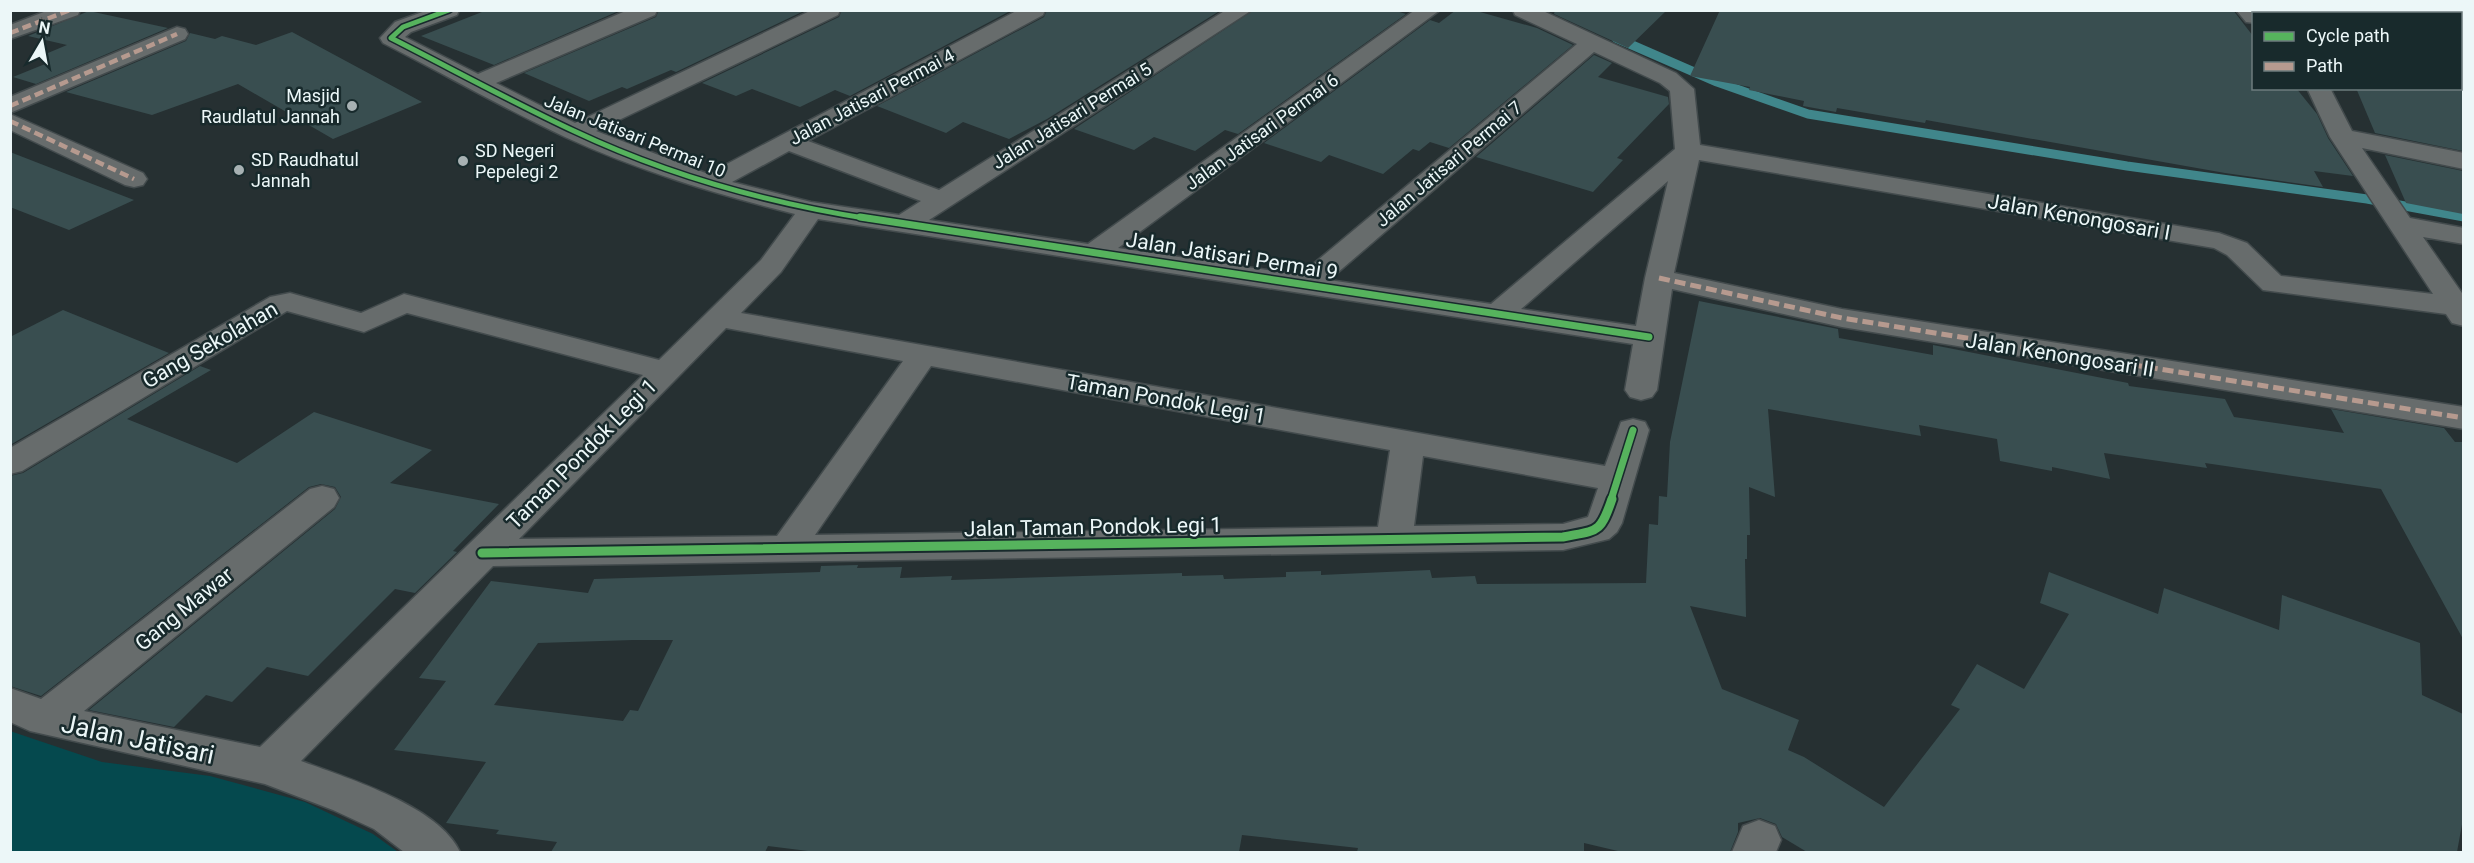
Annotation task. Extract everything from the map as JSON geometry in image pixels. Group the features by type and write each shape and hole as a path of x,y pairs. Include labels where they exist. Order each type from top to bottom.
{"street":[{"path":"10,33 70,10"},
{"name":"Jalan Jatisari Permai 10","path":"449,10 403,27 391,38 575,132 709,184 811,210"},
{"path":"476,83 647,10"},
{"path":"575,132 830,10"},
{"name":"Jalan Jatisari Permai 4","path":"709,184 1035,10"},
{"name":"Jalan Jatisari Permai 5","path":"904,224 1242,10"},
{"name":"Jalan Jatisari Permai 6","path":"1093,253 1430,10"},
{"path":"1523,10 1668,78 1682,89 1688,151 1659,278 1641,390"},
{"path":"10,106 177,34"},
{"name":"Jalan Jatisari Permai 7","path":"1306,285 1591,43"},
{"path":"2319,90 2342,137 2461,311"},
{"path":"10,121 134,179"},
{"path":"2342,137 2463,161"},
{"path":"788,142 939,200"},
{"path":"1497,314 1688,151"},
{"name":"Jalan Kenongosari I","path":"1688,151 2230,243 2244,252 2256,272 2273,284 2461,311"},
{"name":"Jalan Jatisari Permai 9","path":"811,210 1648,337"},
{"name":"Taman Pondok Legi 1","path":"268,767 771,266 811,210"},
{"path":"2400,223 2463,236"},
{"name":"Jalan Kenongosari II","path":"1659,278 1842,318 2190,376 2463,418"},
{"name":"Gang Sekolahan","path":"10,463 280,303 290,302 364,323 404,303 665,371"},
{"name":"Taman Pondok Legi 1","path":"718,318 1616,480"},
{"path":"786,550 923,356"},
{"name":"Jalan Taman Pondok Legi 1","path":"482,553 786,550 1580,535 1596,530 1604,523 1633,430"},
{"path":"1394,540 1408,443"},
{"name":"Gang Mawar","path":"28,711 322,498"},
{"name":"Jalan Jatisari","path":"28,711 268,767 348,797 389,816 438,852"}],"shaded area":[{"path":"10,731 102,762 210,776 305,802 373,834 398,852 11,852"}],"building":[{"path":"487,10 621,10 494,65 421,36"},
{"path":"659,10 806,10 676,72 671,70 627,89 622,87 589,101 524,73 656,17"},
{"path":"842,10 1012,10 850,96 835,90 800,107 752,89 736,96 702,83 839,17"},
{"path":"1047,10 1221,10 1047,119 1009,139 963,122 946,133 877,106 1044,17"},
{"path":"1254,10 1393,10 1406,14 1238,134 1225,130 1195,151 1154,137 1134,150 1074,129"},
{"path":"1456,10 1473,10 1537,28 1573,45 1449,148 1430,142 1419,151 1413,149 1383,174 1329,155 1321,162 1264,143 1430,20 1439,23"},
{"path":"1555,10 1667,10 1628,48 1554,14"},
{"path":"1720,10 2233,10 2252,35 2252,90 2298,90 2317,114 2328,138 2353,176 2314,171 2323,187 2225,173 1926,120 1925,123 1837,108 1836,112 1803,106 1804,101 1749,90 1750,87 1690,76"},
{"path":"89,11 168,28 36,84 13,77 50,62 36,58 67,45 28,36"},
{"path":"292,32 422,102 333,139 238,84 152,115 66,92 186,41 190,33 215,39 222,36 256,45"},
{"path":"1594,55 1612,63 1598,77 1668,97 1669,104 1617,158 1623,160 1593,192 1476,157"},
{"path":"2463,88 2463,151 2375,133 2357,90 2462,90"},
{"path":"10,152 134,200 69,230 10,207"},
{"path":"2385,155 2463,171 2463,214 2406,203"},
{"path":"1699,301 1838,329 1839,338 1933,355 1933,345 2128,383 2129,386 2225,399 2234,417 2344,433 2331,409 2444,428 2455,442 2463,442 2463,639 2381,489 2205,463 2207,468 2104,453 2110,479 2052,467 2052,471 2000,461 1997,439 1919,425 1921,436 1768,409 1775,497 1749,487 1750,535 1747,535 1747,559 1745,559 1746,617 1690,606 1722,689 1799,720 1788,750 1804,757 1884,807 1960,709 1951,705 1977,664 2024,689 2069,614 2040,603 2049,572 2158,614 2164,588 2279,630 2282,595 2420,643 2422,695 2463,714 2463,819 2457,852 1807,852 1782,837 1776,824 1760,818 1738,823 1738,832 1730,852 1622,852 1584,843 1584,852 1357,852 1358,848 1242,835 1239,852 816,852 768,846 765,852 551,852 557,842 496,834 499,830 446,823 486,762 394,750 446,681 419,678 491,581 588,593 594,579 820,572 821,566 858,565 857,568 902,567 900,578 952,576 951,580 1182,573 1182,576 1223,575 1224,579 1286,577 1286,572 1321,571 1321,575 1430,570 1432,578 1475,576 1477,584 1646,583 1649,524 1658,525 1659,496 1667,497 1670,442","holes":["673,640 638,711 630,710 623,721 494,705 538,643"]},
{"path":"63,310 169,353 10,445 10,337"},
{"path":"200,366 211,370 127,419 237,463 314,412 432,450 390,483 499,504 453,551 457,552 415,593 395,589 308,676 267,667 232,702 206,695 174,727 89,710 335,509 341,497 335,487 321,484 309,487 41,696 10,686 10,476 23,473"}],"waterway":[{"path":"1616,38 1717,82 1808,114 2127,166 2367,199 2464,217"}],"marked path":[{"path":"10,33 70,10"},
{"path":"10,106 177,34"},
{"path":"10,121 134,179"},
{"path":"1659,278 1842,318 2190,376 2464,418"}],"cycle path":[{"path":"449,10 403,27 391,38 575,132 709,184 811,210 1649,337"},
{"path":"482,553 1563,537 1596,530 1604,523 1633,430"}],"place":[{"name":"Masjid Raudlatul Jannah","path":"352,106"},
{"name":"SD Negeri Pepelegi 2","path":"463,161"},
{"name":"SD Raudhatul Jannah","path":"239,170"}]}
